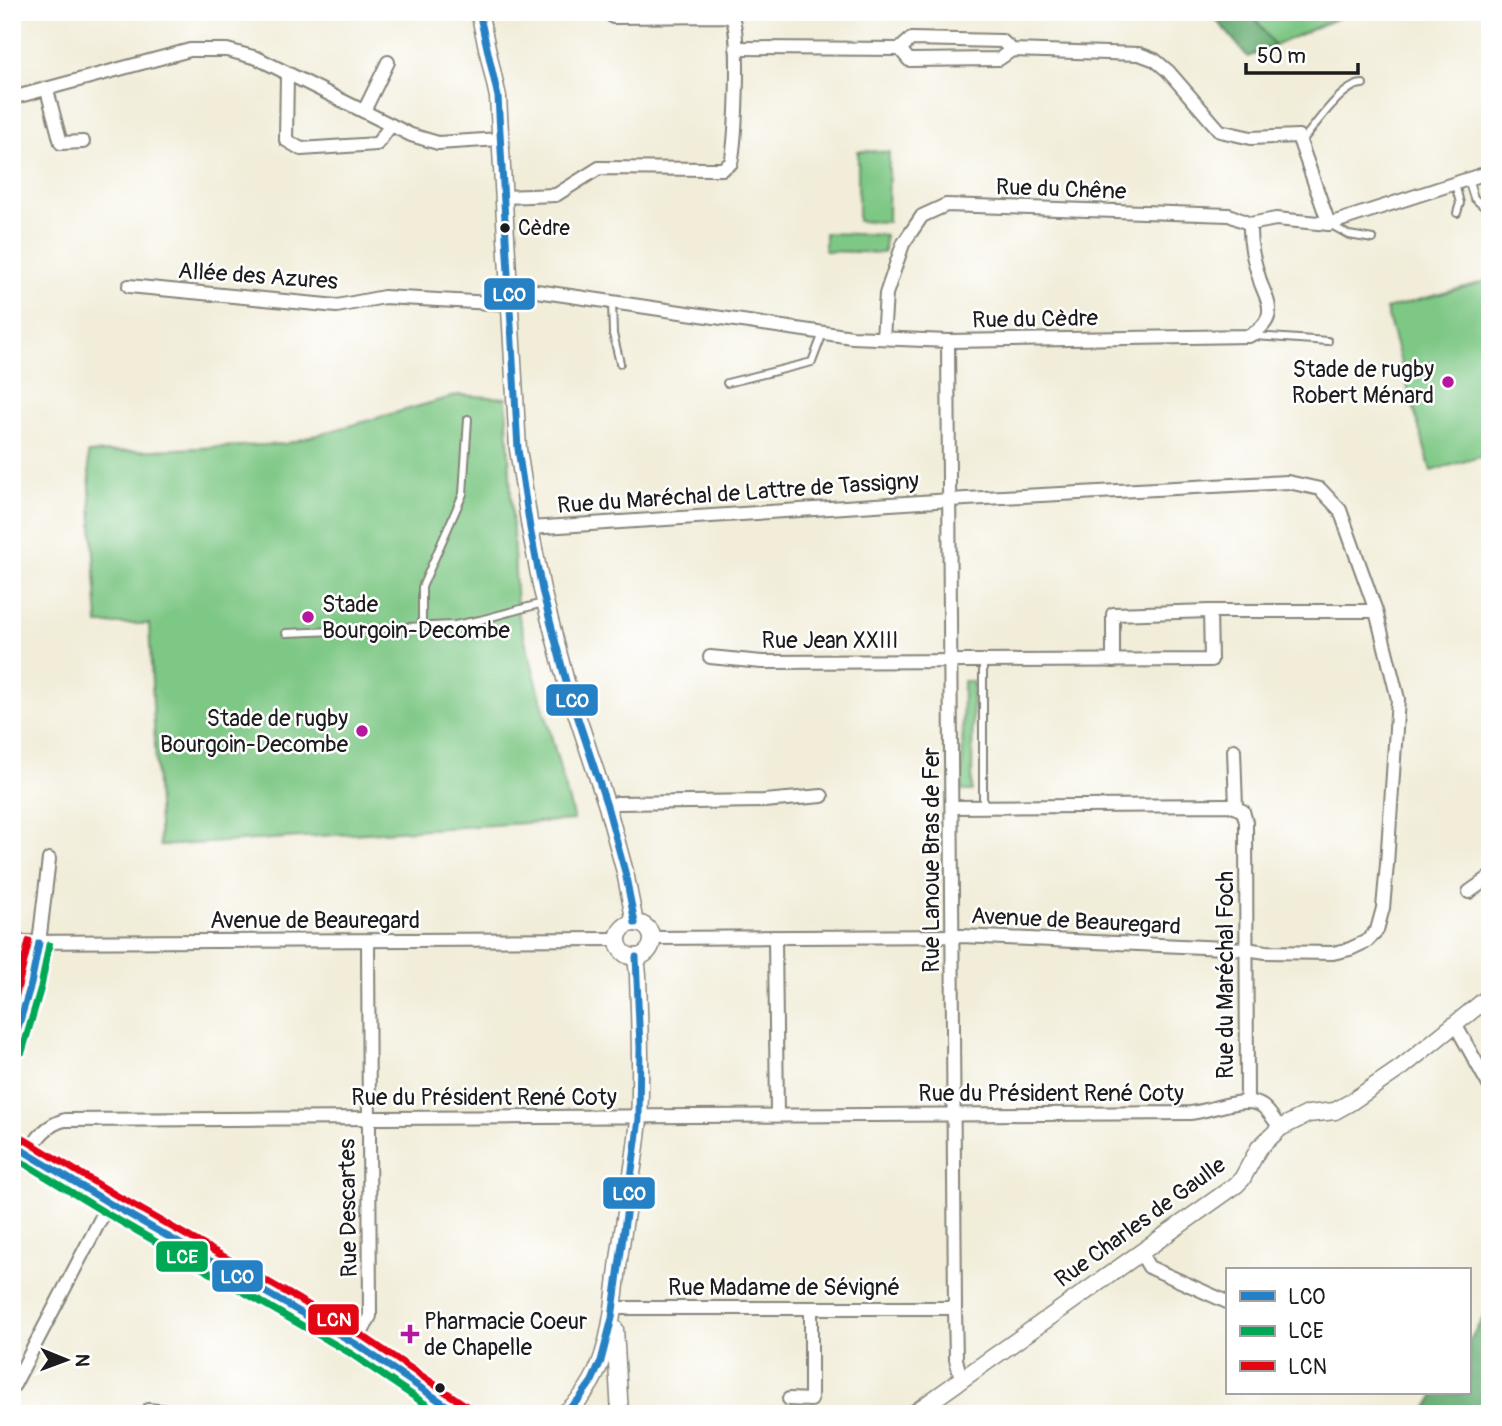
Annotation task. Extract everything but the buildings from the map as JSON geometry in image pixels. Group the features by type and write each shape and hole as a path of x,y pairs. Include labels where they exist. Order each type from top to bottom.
{"street":[{"path":"479,12 498,97 518,449 530,528 545,603 566,682 607,806 634,909 635,923"},
{"path":"504,197 556,195 599,169 722,169 731,163 735,146 736,48 736,25 732,18 613,17"},
{"path":"736,48 900,49 911,39 1002,41 1012,50"},
{"path":"900,49 909,60 999,60 1012,50 1139,54 1156,60 1220,131 1251,138 1298,136 1329,224 1490,172"},
{"path":"12,98 190,50 227,50 257,58 411,135 438,143 500,139"},
{"path":"364,111 388,62"},
{"path":"287,74 286,140 301,149 377,144 391,125"},
{"path":"47,90 61,143 83,142"},
{"name":"Rue du Chêne","path":"883,338 886,294 904,244 922,216 946,205 1229,215 1250,224 1276,219 1329,224"},
{"path":"1249,336 1259,330 1266,321 1269,310 1249,240 1250,224"},
{"name":"Allée des Azures","path":"129,286 337,306 384,297 510,304"},
{"name":"Rue du Cèdre","path":"509,287 823,333 883,338 948,341 1249,336"},
{"name":"Rue Lanoue Bras de Fer","path":"948,341 955,1308 956,1359 961,1379"},
{"name":"Rue du Maréchal de Lattre de Tassigny","path":"530,528 1288,482 1320,489 1340,510 1377,611"},
{"name":"Rue Jean XXIII","path":"710,657 762,662 1210,660 1210,611"},
{"path":"1113,661 1114,614 1377,611"},
{"name":"Avenue de Beauregard","path":"652,938 952,937 1266,952 1333,953 1350,949 1367,941 1377,930 1384,908 1398,699 1377,611"},
{"name":"Rue du Maréchal Foch","path":"1234,750 1236,807 1243,811 1246,822 1247,1102 1263,1106 1280,1128"},
{"path":"607,806 617,803 764,801 822,796"},
{"path":"952,807 1236,807"},
{"path":"12,1049 31,984 39,943 49,859"},
{"path":"1469,892 1490,877"},
{"path":"635,923 647,929 652,938 646,953 636,957 623,953 618,939 621,930 635,923"},
{"path":"775,937 777,1115"},
{"name":"Avenue de Beauregard","path":"12,942 618,939"},
{"name":"Rue Descartes","path":"356,1344 370,1316 368,942"},
{"path":"563,1414 584,1393 599,1367 613,1308 639,1117 636,957"},
{"name":"Rue Charles de Gaulle","path":"913,1414 1236,1185 1259,1148 1280,1128 1308,1114 1335,1111 1351,1102 1456,1026 1490,996"},
{"path":"1456,1026 1490,1087"},
{"name":"Rue du Président René Coty","path":"28,1153 46,1128 65,1120 1190,1113 1247,1102"},
{"path":"12,1144 108,1203 356,1344 459,1414"},
{"path":"15,1385 108,1203"},
{"path":"1140,1252 1149,1267 1226,1302"},
{"path":"613,1308 620,1414"},
{"name":"Rue Madame de Sévigné","path":"613,1308 955,1308"},
{"path":"789,1399 811,1400 811,1308"},
{"path":"148,1410 188,1414"}],"lane":[{"path":"1301,142 1335,101 1355,84 1363,83"},
{"path":"1468,179 1474,198 1482,205"},
{"path":"1455,183 1460,203 1457,212"},
{"path":"1329,224 1349,235 1373,239"},
{"path":"612,302 613,334 620,363"},
{"path":"727,383 813,362 823,333"},
{"name":"Rue du Cèdre","path":"1249,336 1328,341"},
{"path":"422,626 422,587 463,494 468,419"},
{"path":"407,627 481,620 545,603"},
{"path":"286,634 384,629"},
{"path":"983,661 983,807"}],"green space":[{"path":"1210,12 1251,12 1274,46 1248,57"},
{"path":"1251,12 1351,12 1274,46"},
{"path":"858,151 889,152 888,222 858,221"},
{"path":"825,233 885,235 884,253 825,251"},
{"name":"Stade de rugby Robert Ménard","path":"1490,280 1490,454 1431,471 1386,309"},
{"name":"Stade Bourgoin-Decombe","path":"458,395 506,398 517,610 574,820 160,846 149,624 98,624 88,453 285,444"},
{"path":"963,681 973,681 972,791 962,791"},
{"path":"1490,1307 1490,1414 1423,1414 1435,1394 1470,1394 1470,1339"}],"transit line":[{"name":"LCO","path":"479,12 498,97 518,449 530,528 542,590 566,682 607,806 625,872 635,923"},
{"name":"LCN","path":"12,1011 29,941"},
{"name":"LCO","path":"12,1048 31,984 39,943"},
{"name":"LCE","path":"22,1052 41,987 49,945"},
{"name":"LCO","path":"563,1414 579,1399 592,1381 601,1361 612,1318 639,1119 640,1047 636,957"},
{"name":"LCN","path":"17,1135 114,1194 361,1335 465,1405"},
{"name":"LCO","path":"12,1144 109,1203 356,1344 459,1414"},
{"name":"LCE","path":"12,1156 350,1353 440,1414"}],"place":[{"name":"Cèdre","path":"505,228"},
{"name":"Stade de rugby Robert Ménard","path":"1448,382"},
{"name":"Stade Bourgoin-Decombe","path":"308,617"},
{"name":"Stade de rugby Bourgoin-Decombe","path":"362,731"},
{"name":"Pharmacie Coeur de Chapelle","path":"410,1334"}]}
